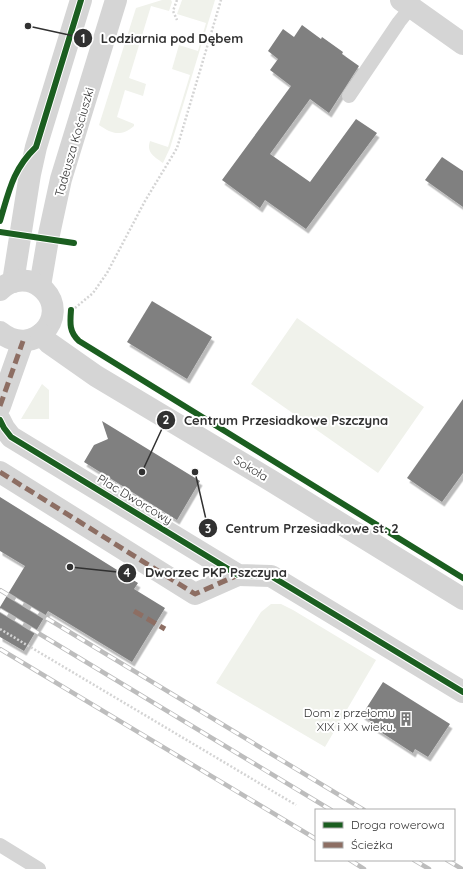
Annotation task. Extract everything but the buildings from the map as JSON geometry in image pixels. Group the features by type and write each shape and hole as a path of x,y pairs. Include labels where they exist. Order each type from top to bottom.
{"street":[{"path":"7,286 36,147 81,0"},
{"name":"Tadeusza Kościuszki","path":"40,286 48,239 61,179 116,0"},
{"path":"406,3 463,44"},
{"path":"0,332 6,337 15,340 32,338 48,327 51,319 51,301 40,286 32,282 22,280 7,286"},
{"path":"0,406 32,338"},
{"name":"Sokoła","path":"32,338 49,344 96,376 244,464 463,599"},
{"name":"Plac Dworcowy","path":"0,420 11,437 238,575 271,576 463,692"},
{"path":"0,472 195,594 238,575"}],"lane":[{"path":"349,96 399,22 406,3"},
{"path":"0,845 39,869"}],"path":[{"path":"177,0 173,12 177,20"},
{"path":"71,310 93,293 107,273 145,201 177,148 221,0"},
{"path":"0,629 296,805"}],"shaded area":[{"path":"162,0 171,0 172,2 169,11 151,6 129,78 146,84 143,96 125,90 117,117 134,124 134,126 125,132 112,132 99,125 136,8"},
{"path":"182,0 215,0 170,148 163,163 154,157 150,152 149,145 150,141 168,147 190,75 172,69 179,45 198,51 206,23 177,14"},
{"path":"297,318 424,407 378,473 251,384"},
{"path":"42,384 49,390 49,419 21,419"},
{"path":"271,604 281,604 293,610 376,660 325,747 216,683 261,612"}],"railway":[{"path":"0,590 362,809"},
{"path":"0,610 329,809"},
{"path":"0,649 315,838"},
{"path":"352,861 364,869"},
{"path":"416,861 429,869"},
{"path":"449,861 462,869"}],"marked path":[{"path":"0,406 23,341"},
{"path":"0,472 195,594 238,575"},
{"path":"134,611 165,629"}],"cycle path":[{"path":"0,221 9,190 17,172 28,155 36,147 81,0"},
{"path":"0,232 74,243"},
{"path":"71,310 70,323 72,331 79,341 463,578"},
{"path":"0,420 11,437 238,575 271,576 463,692"}],"place":[{"name":"Lodziarnia pod Dębem","path":"28,26"},
{"name":"Centrum Przesiadkowe Pszczyna","path":"142,472"},
{"name":"Centrum Przesiadkowe st. 2","path":"195,472"},
{"name":"Dworzec PKP Pszczyna","path":"70,567"},
{"name":"Dom z przełomu XIX i XX wieku.","path":"406,719"}]}
